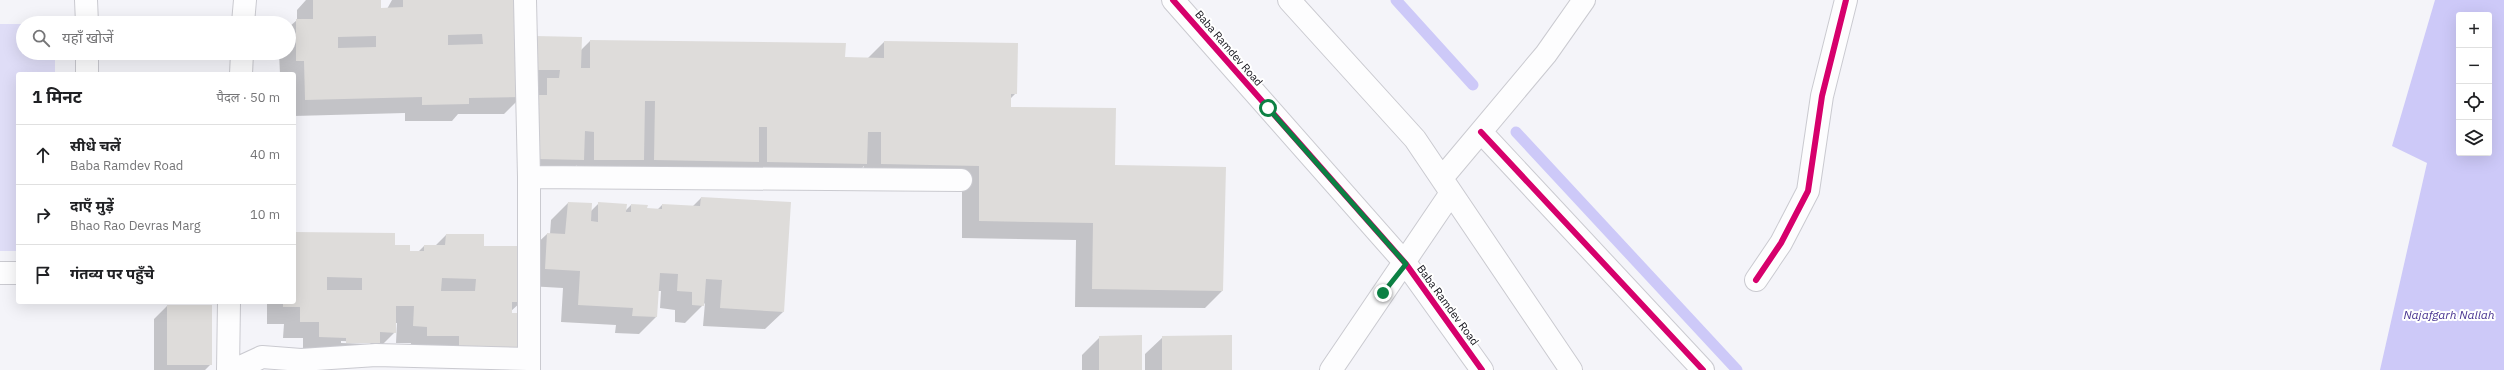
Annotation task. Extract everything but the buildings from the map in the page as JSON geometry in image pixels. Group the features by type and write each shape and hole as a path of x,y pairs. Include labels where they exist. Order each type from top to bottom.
{"street":[{"path":"86,0 87,16"},
{"path":"244,16 245,0"},
{"path":"234,370 262,357 301,360 376,355 528,364 529,177 525,0"},
{"name":"Baba Ramdev Road","path":"1173,0 1406,264 1482,370"},
{"path":"1289,0 1415,139 1571,370"},
{"path":"1331,370 1383,293 1406,264 1432,220 1446,186 1481,132 1546,54 1584,0"},
{"path":"1756,280 1781,243 1808,191 1822,96 1846,0"},
{"path":"87,60 87,72"},
{"path":"241,72 242,60"},
{"path":"1481,132 1703,370"},
{"path":"529,177 961,180"},
{"path":"0,273 16,273"},
{"path":"228,370 229,304"}],"shaded area":[{"path":"0,24 16,24 16,60 55,60 55,72 16,72 16,251 0,251"}],"water":[{"name":"Najafgarh Nallah","path":"2435,0 2504,0 2504,370 2380,370 2427,163 2392,146"}],"waterway":[{"path":"1396,0 1473,85"},
{"path":"1516,132 1737,370"}],"cycle path":[{"path":"1173,0 1406,264 1482,370"},
{"path":"1756,280 1781,243 1808,191 1822,96 1846,0"},
{"path":"1481,132 1703,370"}],"route":[{"path":"1268,108 1406,264 1383,293"}]}
